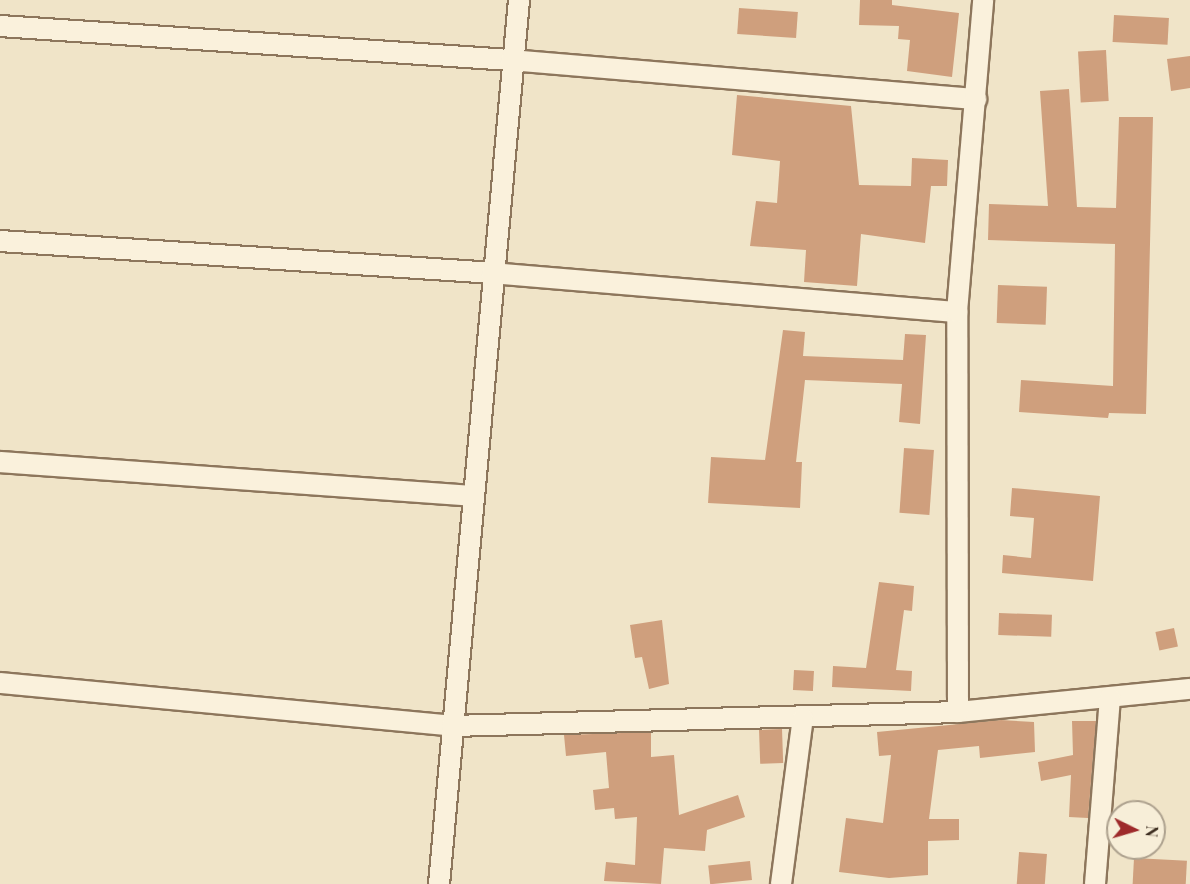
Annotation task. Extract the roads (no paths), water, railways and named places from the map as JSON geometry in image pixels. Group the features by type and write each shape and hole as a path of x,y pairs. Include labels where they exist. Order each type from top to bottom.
{"street":[{"path":"438,884 492,273 519,0"},
{"path":"958,712 957,312 983,0"},
{"path":"0,26 512,60 976,99"},
{"path":"0,241 492,273 957,312"},
{"path":"0,462 473,496"},
{"path":"0,684 452,726 958,712 1190,689"},
{"path":"1095,884 1110,698"},
{"path":"782,884 803,718"}]}
